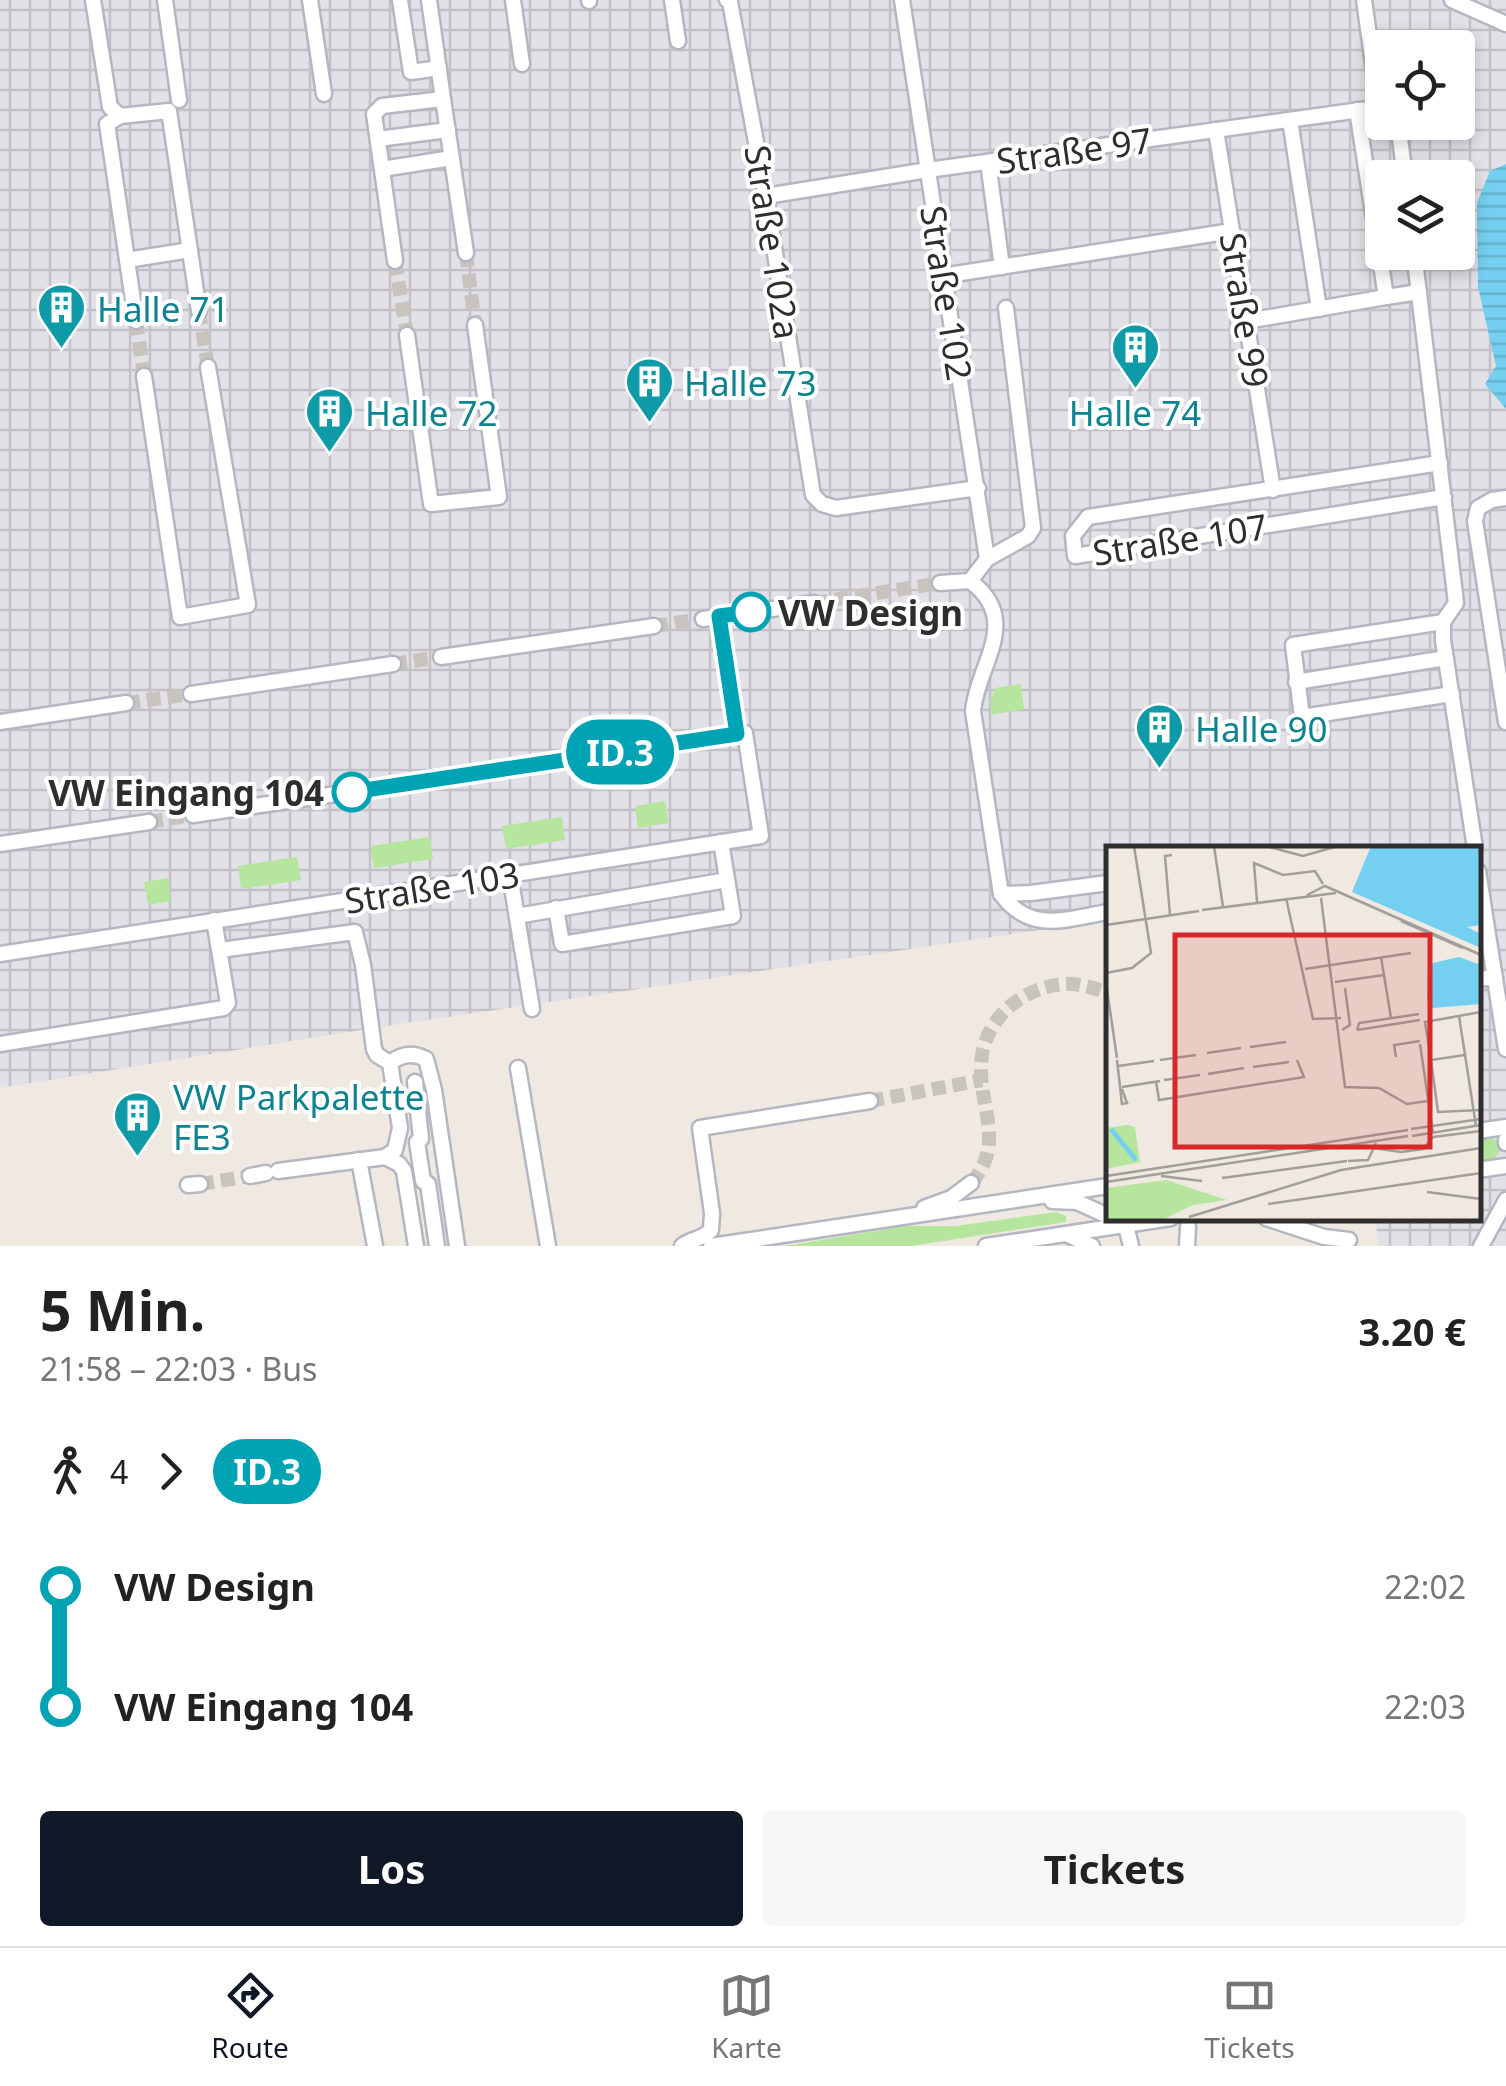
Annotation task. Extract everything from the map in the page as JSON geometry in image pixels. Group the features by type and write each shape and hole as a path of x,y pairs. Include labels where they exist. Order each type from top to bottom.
{"street":[{"path":"94,0 110,106 120,116"},
{"path":"165,0 179,100"},
{"path":"310,0 324,94"},
{"path":"400,0 410,72 439,68"},
{"path":"430,0 466,253"},
{"path":"513,0 522,64"},
{"path":"672,0 678,41"},
{"name":"Straße 102a","path":"728,0 766,196 813,495 822,504 836,508 978,488"},
{"name":"Straße 102","path":"902,0 987,558 1028,536 1034,528 1006,308"},
{"path":"1364,0 1368,30"},
{"path":"1460,2 1506,24"},
{"path":"396,261 374,114 382,106 443,100"},
{"name":"Straße 97","path":"766,196 1365,109"},
{"path":"1357,110 1386,297"},
{"path":"136,320 107,124 120,116 169,111 200,311"},
{"path":"1290,120 1318,309"},
{"path":"378,139 448,130"},
{"name":"Straße 99","path":"1216,130 1272,490"},
{"path":"382,169 452,158"},
{"path":"988,162 1002,267"},
{"path":"942,276 1232,231"},
{"path":"127,260 190,250"},
{"path":"1416,270 1456,603 1443,622 1443,640 1475,846"},
{"path":"1246,321 1419,292"},
{"path":"407,335 431,504 499,497 475,325"},
{"path":"144,376 180,617 248,605 208,367"},
{"name":"Straße 107","path":"1440,463 1088,517 1073,536 1075,556 1444,497"},
{"path":"1506,498 1478,508 1474,522 1506,722"},
{"path":"970,581 987,558"},
{"path":"940,583 970,581 985,592 992,611 995,644 974,700 977,745 1001,894 1011,908 1028,918 1049,922 1106,912"},
{"path":"725,657 711,618 814,603"},
{"path":"1443,622 1292,645 1296,682 1302,719 1452,694"},
{"path":"441,657 654,626"},
{"path":"1296,682 1446,658"},
{"path":"191,694 393,664"},
{"path":"720,737 741,734 728,678"},
{"path":"0,722 126,703"},
{"name":"Straße 103","path":"0,954 761,836 741,734"},
{"path":"458,776 671,744"},
{"path":"193,816 410,783"},
{"path":"0,844 149,822"},
{"path":"556,908 562,944 733,916 721,842"},
{"path":"510,875 532,1008"},
{"path":"517,916 727,880"},
{"path":"1001,894 1106,883"},
{"path":"1481,910 1506,1050"},
{"path":"0,1044 224,1008 228,1003 214,920"},
{"path":"220,950 355,932 374,1049 376,1055 390,1064 400,1128 395,1150 385,1157 264,1174"},
{"path":"1481,979 1494,977"},
{"path":"390,1064 399,1055 418,1054 426,1059 457,1246"},
{"path":"518,1068 548,1246"},
{"path":"394,1088 415,1082 429,1069"},
{"path":"415,1082 421,1139 417,1142 437,1246"},
{"path":"682,1246 689,1240 702,1239 711,1230 700,1128 870,1100"},
{"path":"1481,1131 1506,1127"},
{"path":"385,1157 400,1164 404,1171 416,1246"},
{"path":"359,1160 376,1246"},
{"path":"1481,1170 1506,1166"},
{"path":"898,1218 951,1198 972,1182"},
{"path":"710,1246 762,1242 1106,1186"},
{"path":"1022,1200 1078,1202 1106,1215"},
{"path":"1481,1246 1506,1200"},
{"path":"986,1246 1067,1234 1112,1221"},
{"path":"1117,1221 1132,1246"},
{"path":"1275,1221 1324,1237 1349,1240"},
{"path":"1187,1246 1188,1226"},
{"path":"1067,1234 1092,1246"}],"shaded area":[{"path":"0,0 1506,0 1506,1246 1379,1246 1375,1221 1481,1221 1481,846 1106,846 1106,920 373,1028 0,1088"}],"green space":[{"path":"1021,684 1024,709 991,715 990,701 995,688"},
{"path":"665,801 669,823 638,828 635,806"},
{"path":"562,817 565,840 506,849 502,826"},
{"path":"430,837 433,859 374,868 370,846"},
{"path":"297,857 301,880 241,889 238,866"},
{"path":"168,878 171,901 148,905 144,882"},
{"path":"1490,1137 1498,1142 1499,1153 1494,1159 1481,1161 1481,1138"},
{"path":"1056,1212 1066,1216 1066,1222 911,1246 785,1246 905,1226 956,1226"}],"water":[{"path":"1506,164 1506,409 1485,384 1496,366 1478,287 1477,203 1490,171"}],"tunnel":[{"path":"466,253 475,325"},
{"path":"395,261 407,335"},
{"path":"199,311 208,367"},
{"path":"136,321 144,376"},
{"path":"814,603 940,583"},
{"path":"654,626 703,619"},
{"path":"393,664 441,657"},
{"path":"126,703 191,694"},
{"path":"671,744 720,737"},
{"path":"411,783 458,776"},
{"path":"149,822 193,815"},
{"path":"971,1183 987,1154 981,1064 983,1048 997,1020 1019,999 1048,987 1075,984 1106,992"},
{"path":"870,1101 982,1080"},
{"path":"200,1184 250,1176"}],"bus line":[{"name":"ID.3","path":"352,792 737,734 719,616 751,612"}],"place":[{"name":"Halle 71","path":"62,350"},
{"name":"Halle 74","path":"1135,390"},
{"name":"Halle 73","path":"649,424"},
{"name":"Halle 72","path":"330,454"},
{"name":"VW Design","path":"751,612"},
{"name":"Halle 90","path":"1160,770"},
{"name":"VW Eingang 104","path":"352,792"},
{"name":"VW Parkpalette FE3","path":"138,1158"}]}
